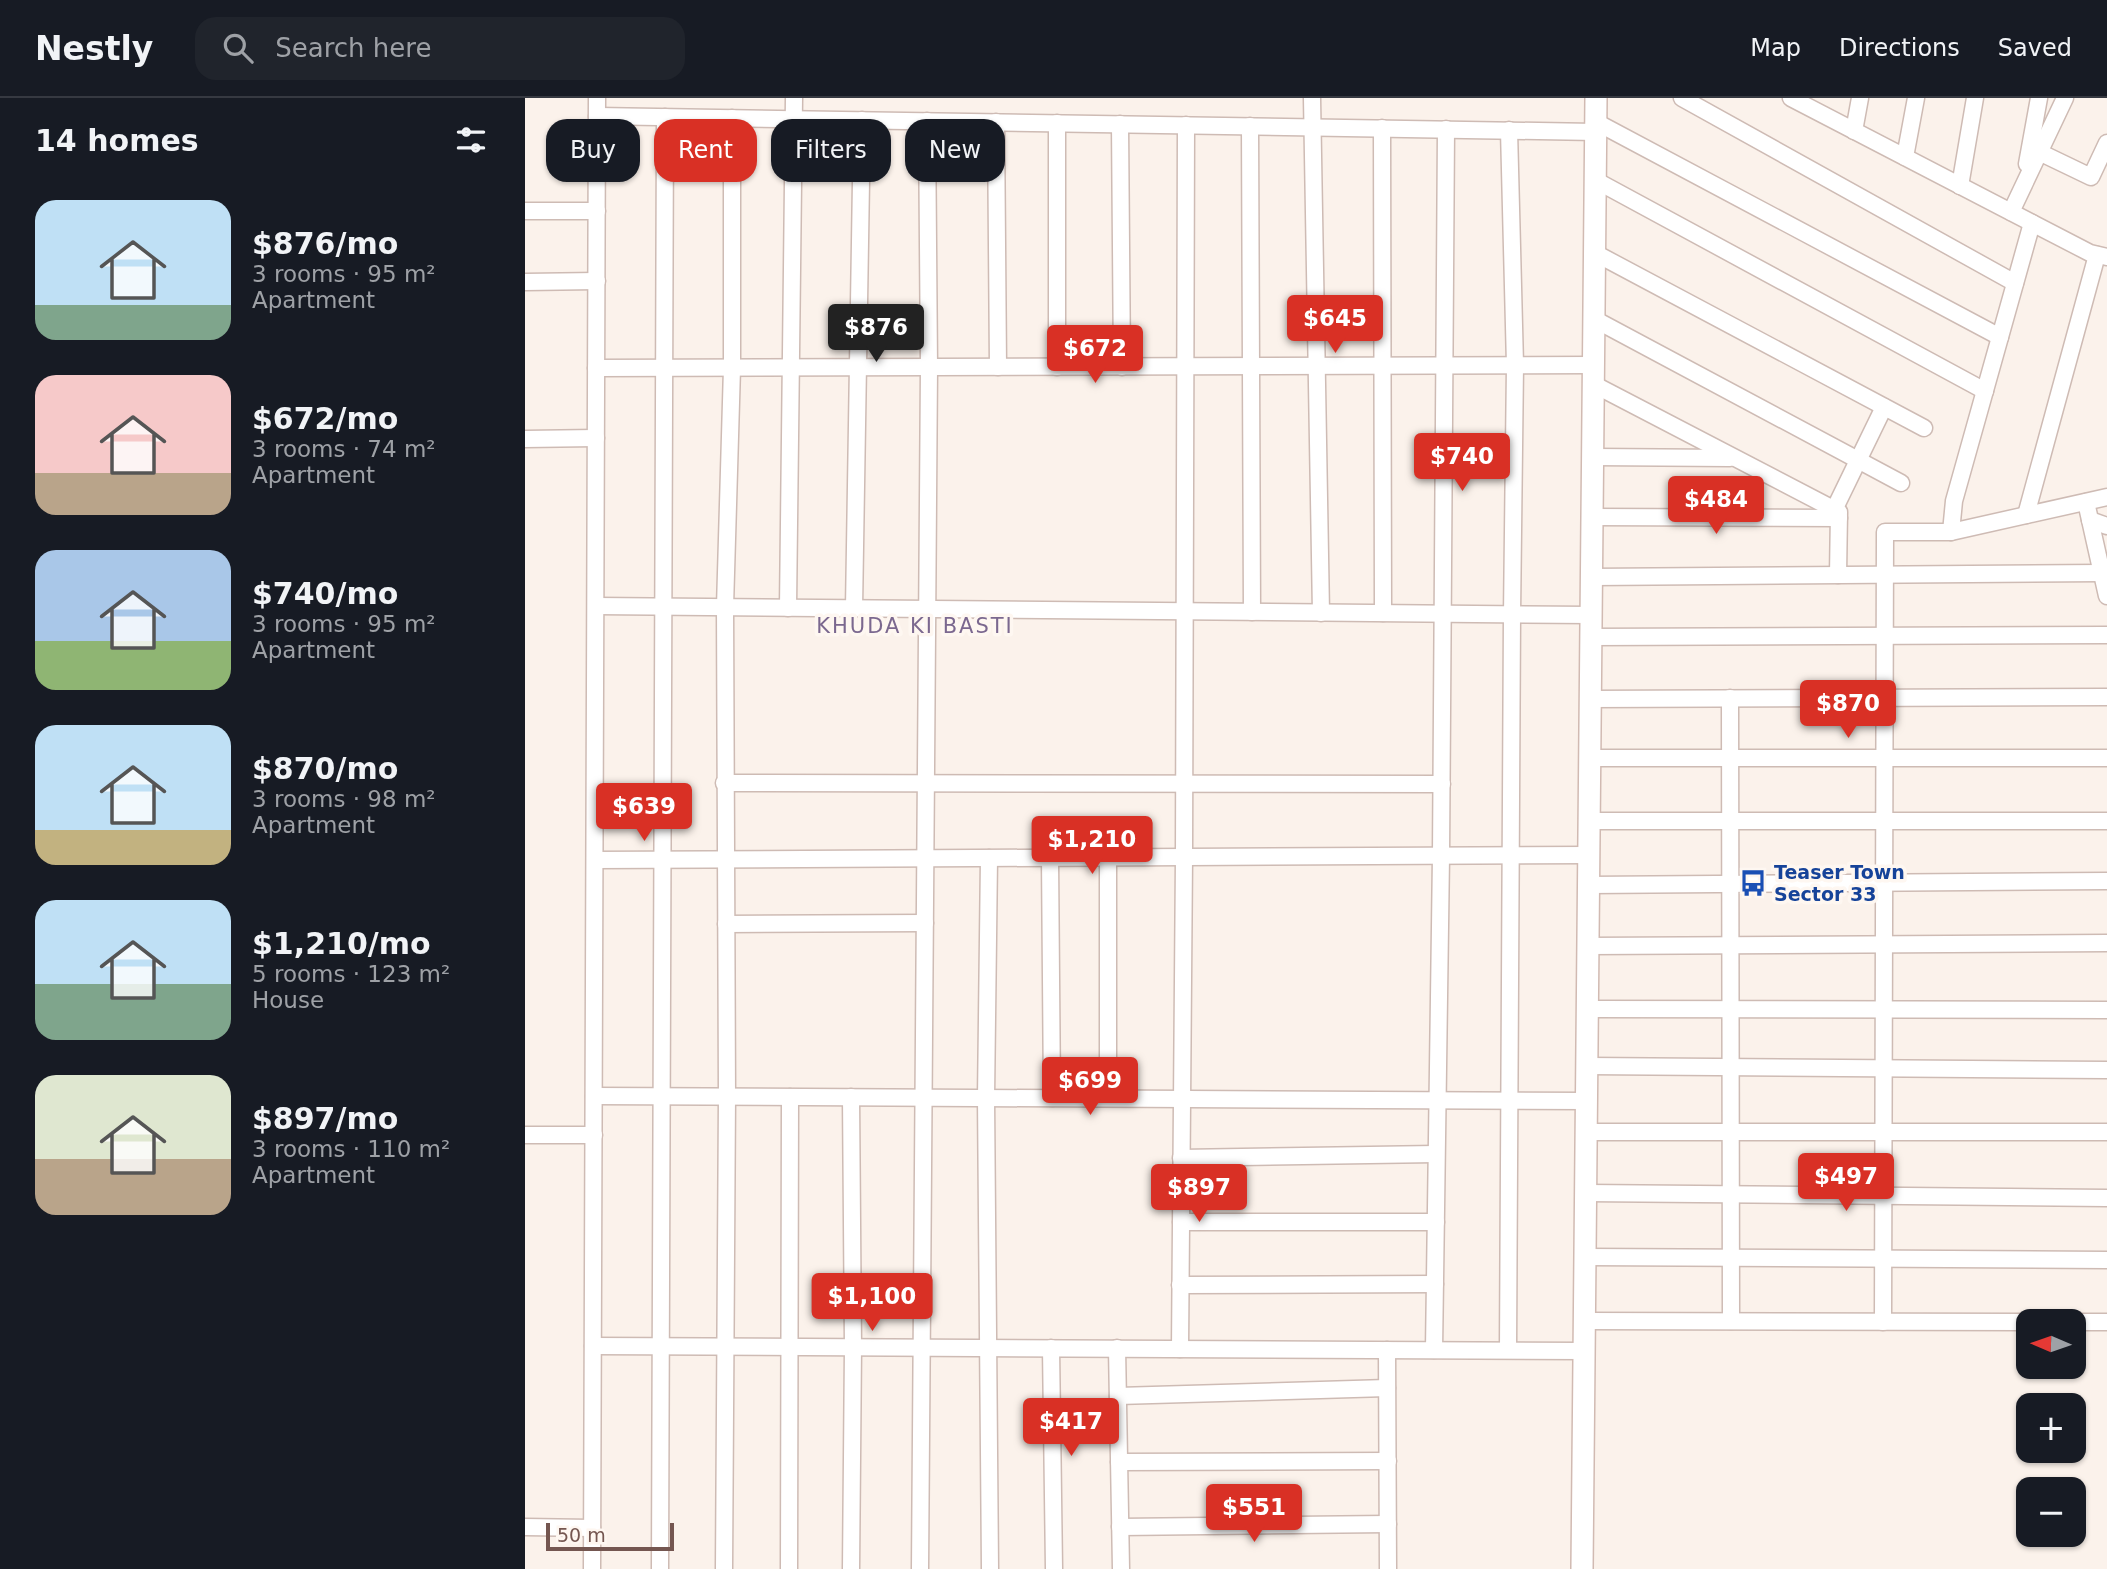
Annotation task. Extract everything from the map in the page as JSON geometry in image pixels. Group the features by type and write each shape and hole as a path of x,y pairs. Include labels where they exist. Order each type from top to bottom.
{"street":[{"path":"592,1569 597,98"},
{"path":"597,116 794,119 794,98"},
{"path":"1311,98 1321,613"},
{"path":"1582,1569 1596,98"},
{"path":"1682,98 2015,283"},
{"path":"1791,98 2032,223 2102,256 2026,515"},
{"path":"1854,131 1860,98"},
{"path":"1905,157 1916,98"},
{"path":"1960,186 1975,98"},
{"path":"2022,187 2039,98"},
{"path":"2011,212 2065,98"},
{"path":"660,1569 665,117"},
{"path":"724,1569 727,1096 724,783 731,368 731,118"},
{"path":"1005,122 1509,130 1596,127 2000,337"},
{"path":"1057,123 1057,367"},
{"path":"1120,124 1122,367"},
{"path":"1180,1349 1186,125"},
{"path":"1250,126 1252,612"},
{"path":"1382,128 1383,613"},
{"path":"1434,1350 1442,784 1446,129"},
{"path":"1509,130 1515,365 1508,1100 1509,1350"},
{"path":"2039,152 2091,177 2107,143"},
{"path":"1595,180 1985,391"},
{"path":"788,608 793,182"},
{"path":"854,608 861,182"},
{"path":"920,1569 929,367 927,182"},
{"path":"996,182 998,367"},
{"path":"525,211 597,211"},
{"path":"1951,532 1954,501 2032,223"},
{"path":"1595,253 1924,428"},
{"path":"525,282 597,281"},
{"path":"1594,319 1901,483"},
{"path":"596,368 1515,365 1593,375 1836,514"},
{"path":"1839,575 1836,514 1884,407"},
{"path":"525,439 596,438"},
{"path":"1593,457 1735,458"},
{"path":"1883,1322 1885,533 1951,532 2107,497"},
{"path":"2086,502 2107,596"},
{"path":"1592,517 1836,514"},
{"path":"2090,520 2107,526"},
{"path":"1592,577 2102,573"},
{"path":"596,606 1591,615"},
{"path":"1591,638 2107,635"},
{"path":"1730,698 1731,1321"},
{"path":"1590,699 2107,698"},
{"path":"1590,758 2107,758"},
{"path":"724,783 1442,784"},
{"path":"1589,821 2107,821"},
{"path":"595,860 1589,855"},
{"path":"1108,857 1108,1098"},
{"path":"989,858 986,1098 990,1569"},
{"path":"1050,858 1052,1098"},
{"path":"1589,885 2107,881"},
{"path":"726,924 925,923"},
{"path":"1588,946 2107,943"},
{"path":"1588,1009 2107,1010"},
{"path":"1587,1066 2107,1070"},
{"path":"594,1096 1587,1101"},
{"path":"789,1569 790,1097"},
{"path":"851,1097 851,1569"},
{"path":"1586,1132 2107,1132"},
{"path":"525,1135 594,1135"},
{"path":"1181,1158 1437,1154"},
{"path":"1586,1193 2107,1198"},
{"path":"1181,1222 1436,1222"},
{"path":"1585,1257 2107,1260"},
{"path":"1180,1285 1435,1284"},
{"path":"1585,1321 2016,1322"},
{"path":"2086,1322 2107,1322"},
{"path":"593,1346 1584,1351"},
{"path":"1051,1348 1054,1569"},
{"path":"1117,1348 1121,1569"},
{"path":"1387,1350 1388,1569"},
{"path":"1118,1396 1387,1388"},
{"path":"1119,1462 1388,1461"},
{"path":"1120,1527 1388,1524"},
{"path":"525,1527 592,1528"}],"place":[{"name":"Teaser Town Sector 33","path":"1753,883"}],"district":[{"name":"KHUDA KI BASTI","path":"915,626"}]}
